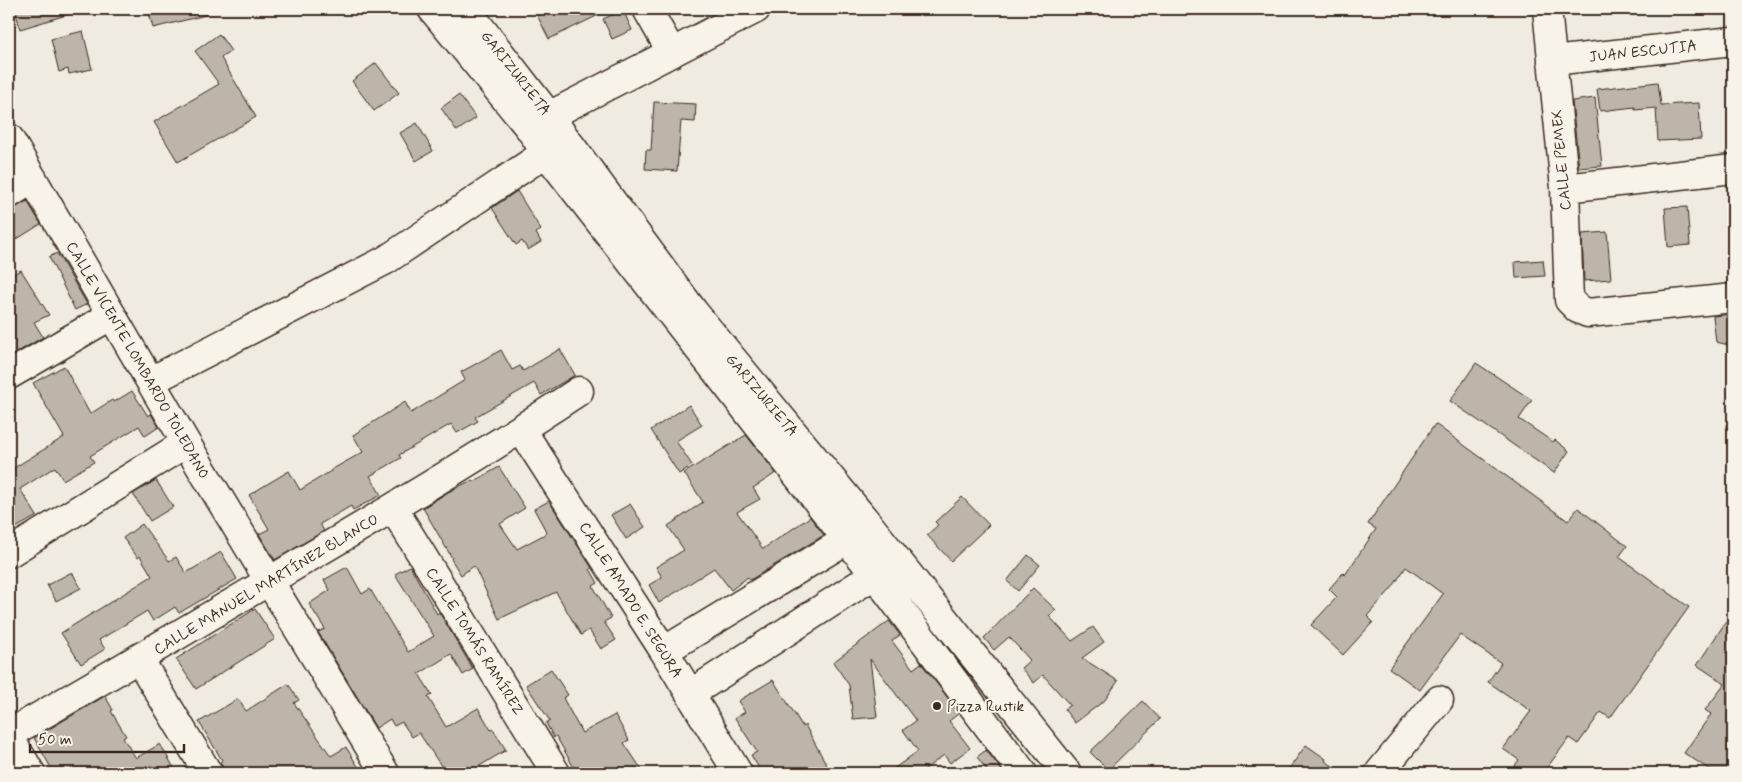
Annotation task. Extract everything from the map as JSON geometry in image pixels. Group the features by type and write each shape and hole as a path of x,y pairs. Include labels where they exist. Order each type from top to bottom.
{"street":[{"name":"GARIZURIETA","path":"432,9 539,122"},
{"name":"GARIZURIETA","path":"466,9 556,146 847,540 1023,773"},
{"path":"647,9 672,54"},
{"path":"539,122 756,9"},
{"name":"CALLE PEMEX","path":"1547,9 1565,188 1569,300 1578,308 1588,313 1733,298"},
{"name":"JUAN ESCUTIA","path":"1552,61 1733,41"},
{"name":"CALLE VICENTE LOMBARDO TOLEDANO","path":"9,138 186,442 385,773"},
{"name":"GARIZURIETA","path":"556,146 870,526 1067,773"},
{"path":"151,381 386,260 556,146"},
{"path":"1565,188 1733,169"},
{"path":"9,194 33,179"},
{"path":"9,375 112,315"},
{"name":"CALLE MANUEL MARTÍNEZ BLANCO","path":"9,736 394,508 578,391"},
{"name":"CALLE AMADO E. SEGURA","path":"521,429 664,651 738,773"},
{"path":"9,553 186,442"},
{"name":"CALLE TOMÁS RAMÍREZ","path":"394,508 556,773"},
{"path":"664,651 870,526"},
{"path":"690,694 897,560"},
{"path":"139,659 208,773"},
{"path":"1379,773 1439,700"},
{"path":"9,736 31,773"}],"building":[{"path":"15,9 72,9 73,13 20,29"},
{"path":"148,9 205,9 206,15 153,28"},
{"path":"534,9 611,9 549,39"},
{"path":"623,10 632,30 612,39 603,19"},
{"path":"83,31 92,69 69,74 68,69 59,72 51,39"},
{"path":"219,34 231,51 221,58 256,117 178,162 154,122 219,84 195,51"},
{"path":"376,63 399,93 374,111 352,81"},
{"path":"1658,82 1661,105 1699,103 1701,139 1658,141 1656,108 1635,110 1635,107 1600,111 1597,89"},
{"path":"459,95 476,118 457,131 441,108"},
{"path":"1595,98 1602,166 1579,168 1572,101"},
{"path":"654,102 696,104 695,122 681,121 677,171 645,169 646,150 651,150"},
{"path":"417,123 433,151 416,161 400,133"},
{"path":"517,191 541,230 536,233 541,242 528,250 522,241 516,245 492,208"},
{"path":"27,201 41,224 9,244 9,211"},
{"path":"1687,207 1690,245 1668,247 1665,208"},
{"path":"1607,232 1611,279 1584,281 1582,234"},
{"path":"57,253 87,304 75,310 49,257"},
{"path":"1543,260 1545,276 1516,278 1515,262"},
{"path":"21,270 49,315 34,322 43,337 9,357 9,276"},
{"path":"1733,314 1733,346 1716,342 1713,316"},
{"path":"560,349 575,375 541,395 534,383 475,417 478,421 457,433 451,424 399,455 401,458 370,476 381,495 353,510 351,506 320,524 324,531 275,560 259,534 269,529 249,495 289,471 300,490 363,452 353,435 405,402 411,413 465,380 461,372 501,350 512,370 520,366 523,371"},
{"path":"1476,363 1532,400 1519,419 1553,442 1555,440 1569,451 1554,473 1450,401"},
{"path":"64,366 90,414 112,400 114,402 132,391 148,416 151,414 159,427 145,436 139,426 90,456 94,462 63,480 55,467 20,489 37,516 14,529 9,521 9,471 64,437 33,383"},
{"path":"689,405 702,425 676,441 692,465 679,474 651,430"},
{"path":"1435,424 1568,521 1578,508 1627,546 1619,557 1689,607 1610,718 1601,712 1578,744 1569,738 1543,773 1509,773 1519,760 1503,749 1531,711 1488,682 1501,663 1460,635 1420,690 1389,668 1443,594 1406,567 1392,588 1367,616 1373,622 1343,655 1311,625 1337,597 1329,589 1343,573 1345,575 1376,529 1368,524"},
{"path":"746,435 776,473 753,488 760,499 737,512 763,549 810,517 824,535 750,580 748,577 731,590 714,568 659,603 649,585 662,577 656,567 684,550 668,526 703,502 684,473"},
{"path":"499,467 525,508 500,524 517,549 547,533 534,509 549,501 592,568 590,569 598,583 593,586 611,618 604,622 616,640 601,649 589,630 581,635 556,592 499,619 474,566 461,575 423,508 448,492 472,480 473,482"},
{"path":"156,480 173,507 150,521 133,494"},
{"path":"962,497 989,525 951,561 927,535 938,525 935,522"},
{"path":"630,504 645,527 626,539 611,515"},
{"path":"142,524 169,561 176,557 186,573 221,552 237,579 179,613 175,607 153,621 147,611 99,640 105,649 81,664 61,633 152,576 140,556 138,558 123,538"},
{"path":"1028,555 1040,565 1018,591 1007,581"},
{"path":"410,566 437,614 439,612 473,669 463,675 451,654 419,674 432,695 428,697 446,727 478,708 506,750 468,773 446,773 419,733 412,737 402,722 394,726 390,719 376,728 318,632 325,629 309,604 330,590 324,580 347,567 362,594 370,589 408,652 434,636 395,574"},
{"path":"72,572 81,588 56,601 47,585"},
{"path":"1033,588 1056,610 1049,616 1072,641 1093,627 1104,642 1082,658 1118,681 1105,700 1075,723 1064,709 1070,705 1043,675 1034,683 1021,668 1030,660 1009,637 994,650 984,638"},
{"path":"255,609 275,639 196,689 176,659"},
{"path":"1733,611 1733,773 1715,773 1684,753 1711,714 1705,710 1725,684 1697,665"},
{"path":"889,621 900,635 892,641 913,669 921,663 948,698 958,714 949,721 970,748 950,763 944,755 920,773 888,773 918,751 903,730 916,721 870,659 877,717 853,719 849,685 833,662"},
{"path":"551,669 568,695 563,698 582,733 615,715 629,740 624,743 644,773 577,773 556,736 554,738 546,723 550,721 526,685"},
{"path":"773,680 803,727 805,725 831,773 762,773 751,755 757,752 735,718 745,712 738,701"},
{"path":"288,684 299,700 294,703 331,756 346,747 362,773 226,773 220,762 222,760 199,722 238,699 246,711"},
{"path":"105,696 113,710 111,711 126,736 123,738 136,758 160,744 177,773 54,773 34,738"},
{"path":"1143,701 1160,719 1108,770 1090,752"},
{"path":"1306,745 1326,759 1325,761 1344,773 1286,773"},
{"path":"986,750 1004,773 989,773 977,757"}],"place":[{"name":"Pizza Rustik","path":"937,706"}]}
